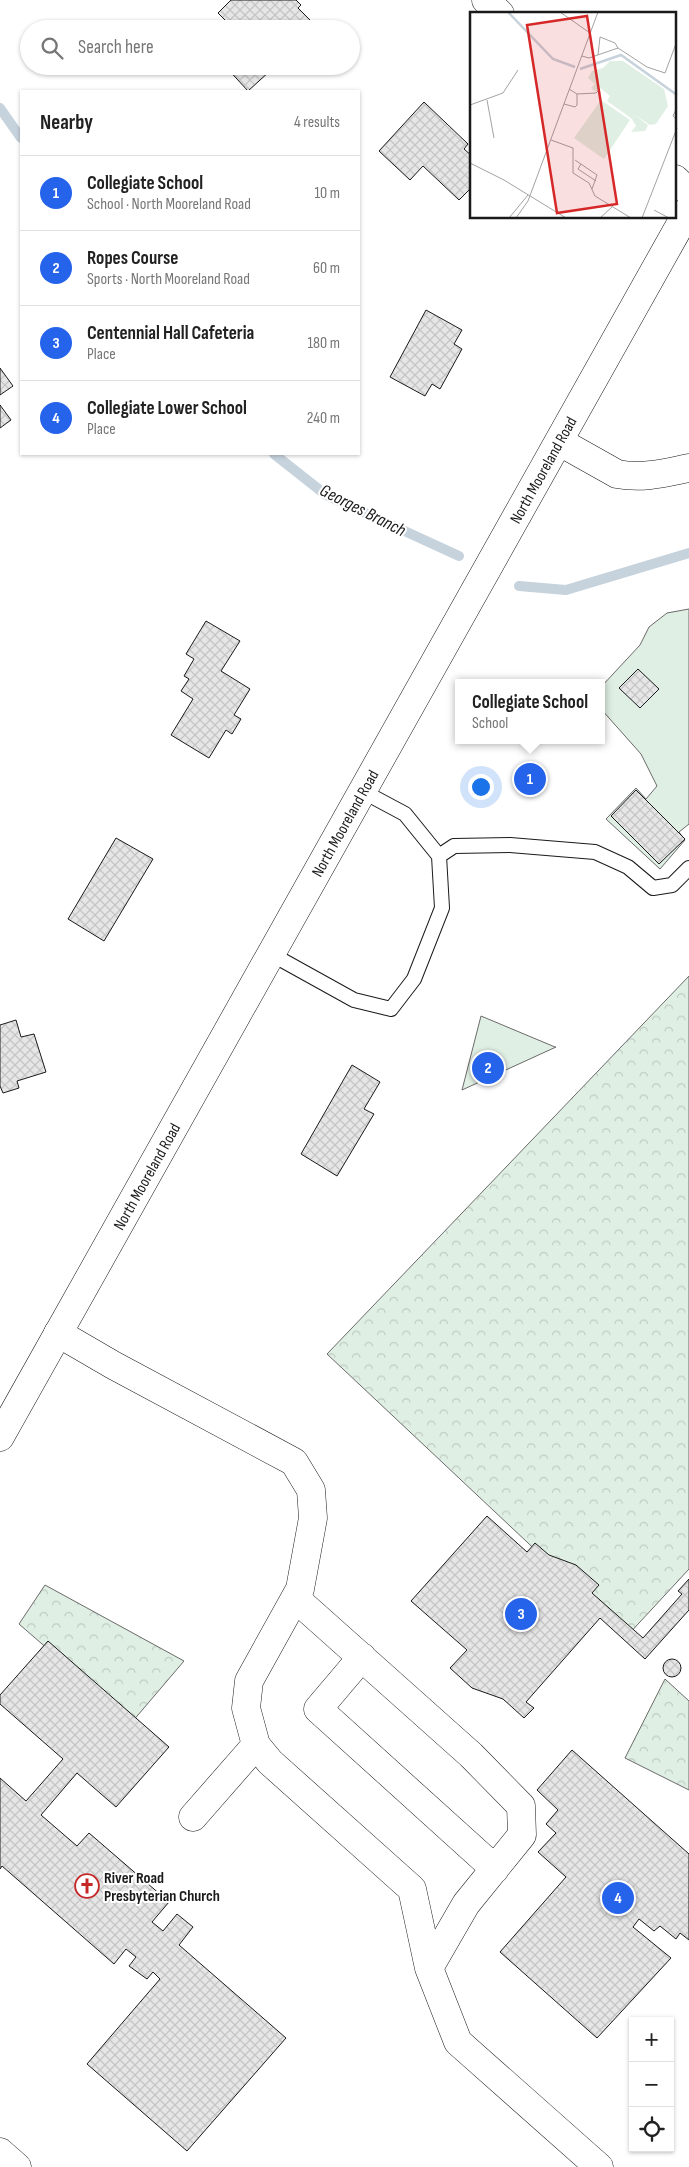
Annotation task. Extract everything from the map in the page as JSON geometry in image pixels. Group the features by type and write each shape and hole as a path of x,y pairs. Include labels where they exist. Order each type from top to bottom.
{"street":[{"path":"486,0 498,12"},
{"path":"676,180 689,192"},
{"name":"North Mooreland Road","path":"0,1437 689,210"},
{"path":"560,442 617,474 627,476 657,475 689,468"},
{"path":"58,1333 113,1365 294,1462 311,1490 314,1518 300,1589 249,1681 246,1708 256,1745 270,1762 412,1889 428,1968 458,2042 599,2167"},
{"path":"295,1598 472,1755 522,1806 522,1835 466,1904 428,1968"},
{"path":"362,1657 318,1709 495,1869"},
{"path":"193,1817 256,1745"},
{"path":"0,2152 17,2167"}],"lane":[{"path":"271,954 354,1000 391,1009 414,979 442,908 439,856 405,814 362,791"},
{"path":"439,856 454,846 510,845 595,852 628,867 653,888 672,885 689,868"}],"green space":[{"path":"689,609 689,824 679,832 685,840 660,869 606,819 636,788 646,799 657,786 641,754 605,714 605,683 640,645 649,627 667,613"},
{"path":"689,976 689,1569 627,1636 327,1354"},
{"path":"481,1016 555,1047 556,1047 462,1090"},
{"path":"45,1585 184,1661 132,1722 19,1624"},
{"path":"665,1679 689,1701 689,1790 625,1758"}],"building":[{"path":"231,0 296,0 301,5 298,8 310,20 225,20 218,13"},
{"path":"233,75 266,75 249,90"},
{"path":"424,102 468,144 464,149 470,154 470,189 459,200 423,166 410,180 379,151"},
{"path":"426,310 462,330 454,344 462,349 440,389 432,384 425,396 390,377"},
{"path":"0,368 13,386 0,395"},
{"path":"0,405 11,420 0,428"},
{"path":"206,621 240,641 221,671 250,689 234,715 241,719 232,734 226,730 209,758 171,735 193,699 181,691 189,679 184,676 194,659 186,654"},
{"path":"638,669 659,689 640,708 619,688"},
{"path":"636,790 685,839 659,864 611,816"},
{"path":"116,838 153,859 104,941 68,919"},
{"path":"16,1020 21,1037 34,1034 46,1072 17,1081 19,1088 3,1093 0,1086 0,1025"},
{"path":"352,1065 380,1082 364,1109 374,1114 337,1176 301,1154"},
{"path":"487,1516 527,1552 535,1543 549,1555 576,1565 599,1585 592,1593 643,1638 682,1594 678,1591 689,1579 689,1610 645,1659 600,1618 526,1702 534,1708 524,1718 503,1699 472,1688 450,1668 467,1650 411,1601"},
{"name":"River Road Presbyterian Church","path":"48,1641 169,1747 116,1807 77,1773 41,1815 77,1846 89,1833 169,1902 152,1922 163,1931 177,1914 193,1927 179,1945 286,2038 187,2151 87,2064 160,1979 153,1972 147,1979 129,1966 136,1957 126,1949 114,1964 2,1866 0,1869 0,1778 26,1801 63,1759 0,1704 0,1695"},
{"path":"668,1659 676,1659 681,1664 679,1675 668,1677 663,1672 663,1664"},
{"path":"572,1750 689,1854 689,1940 680,1933 676,1939 660,1926 654,1931 639,1919 633,1927 671,1958 597,2038 500,1952 566,1877 538,1852 556,1833 546,1824 558,1810 537,1790"}],"waterway":[{"name":"Georges Branch","path":"0,108 20,137"},
{"name":"Georges Branch","path":"275,455 326,495 459,556"},
{"name":"Georges Branch","path":"519,586 566,590 689,553"}],"place":[{"name":"Collegiate School","path":"530,779"},
{"name":"Ropes Course","path":"488,1068"},
{"name":"Centennial Hall Cafeteria","path":"521,1614"},
{"name":"River Road Presbyterian Church","path":"87,1886"},
{"name":"Collegiate Lower School","path":"618,1898"}]}
